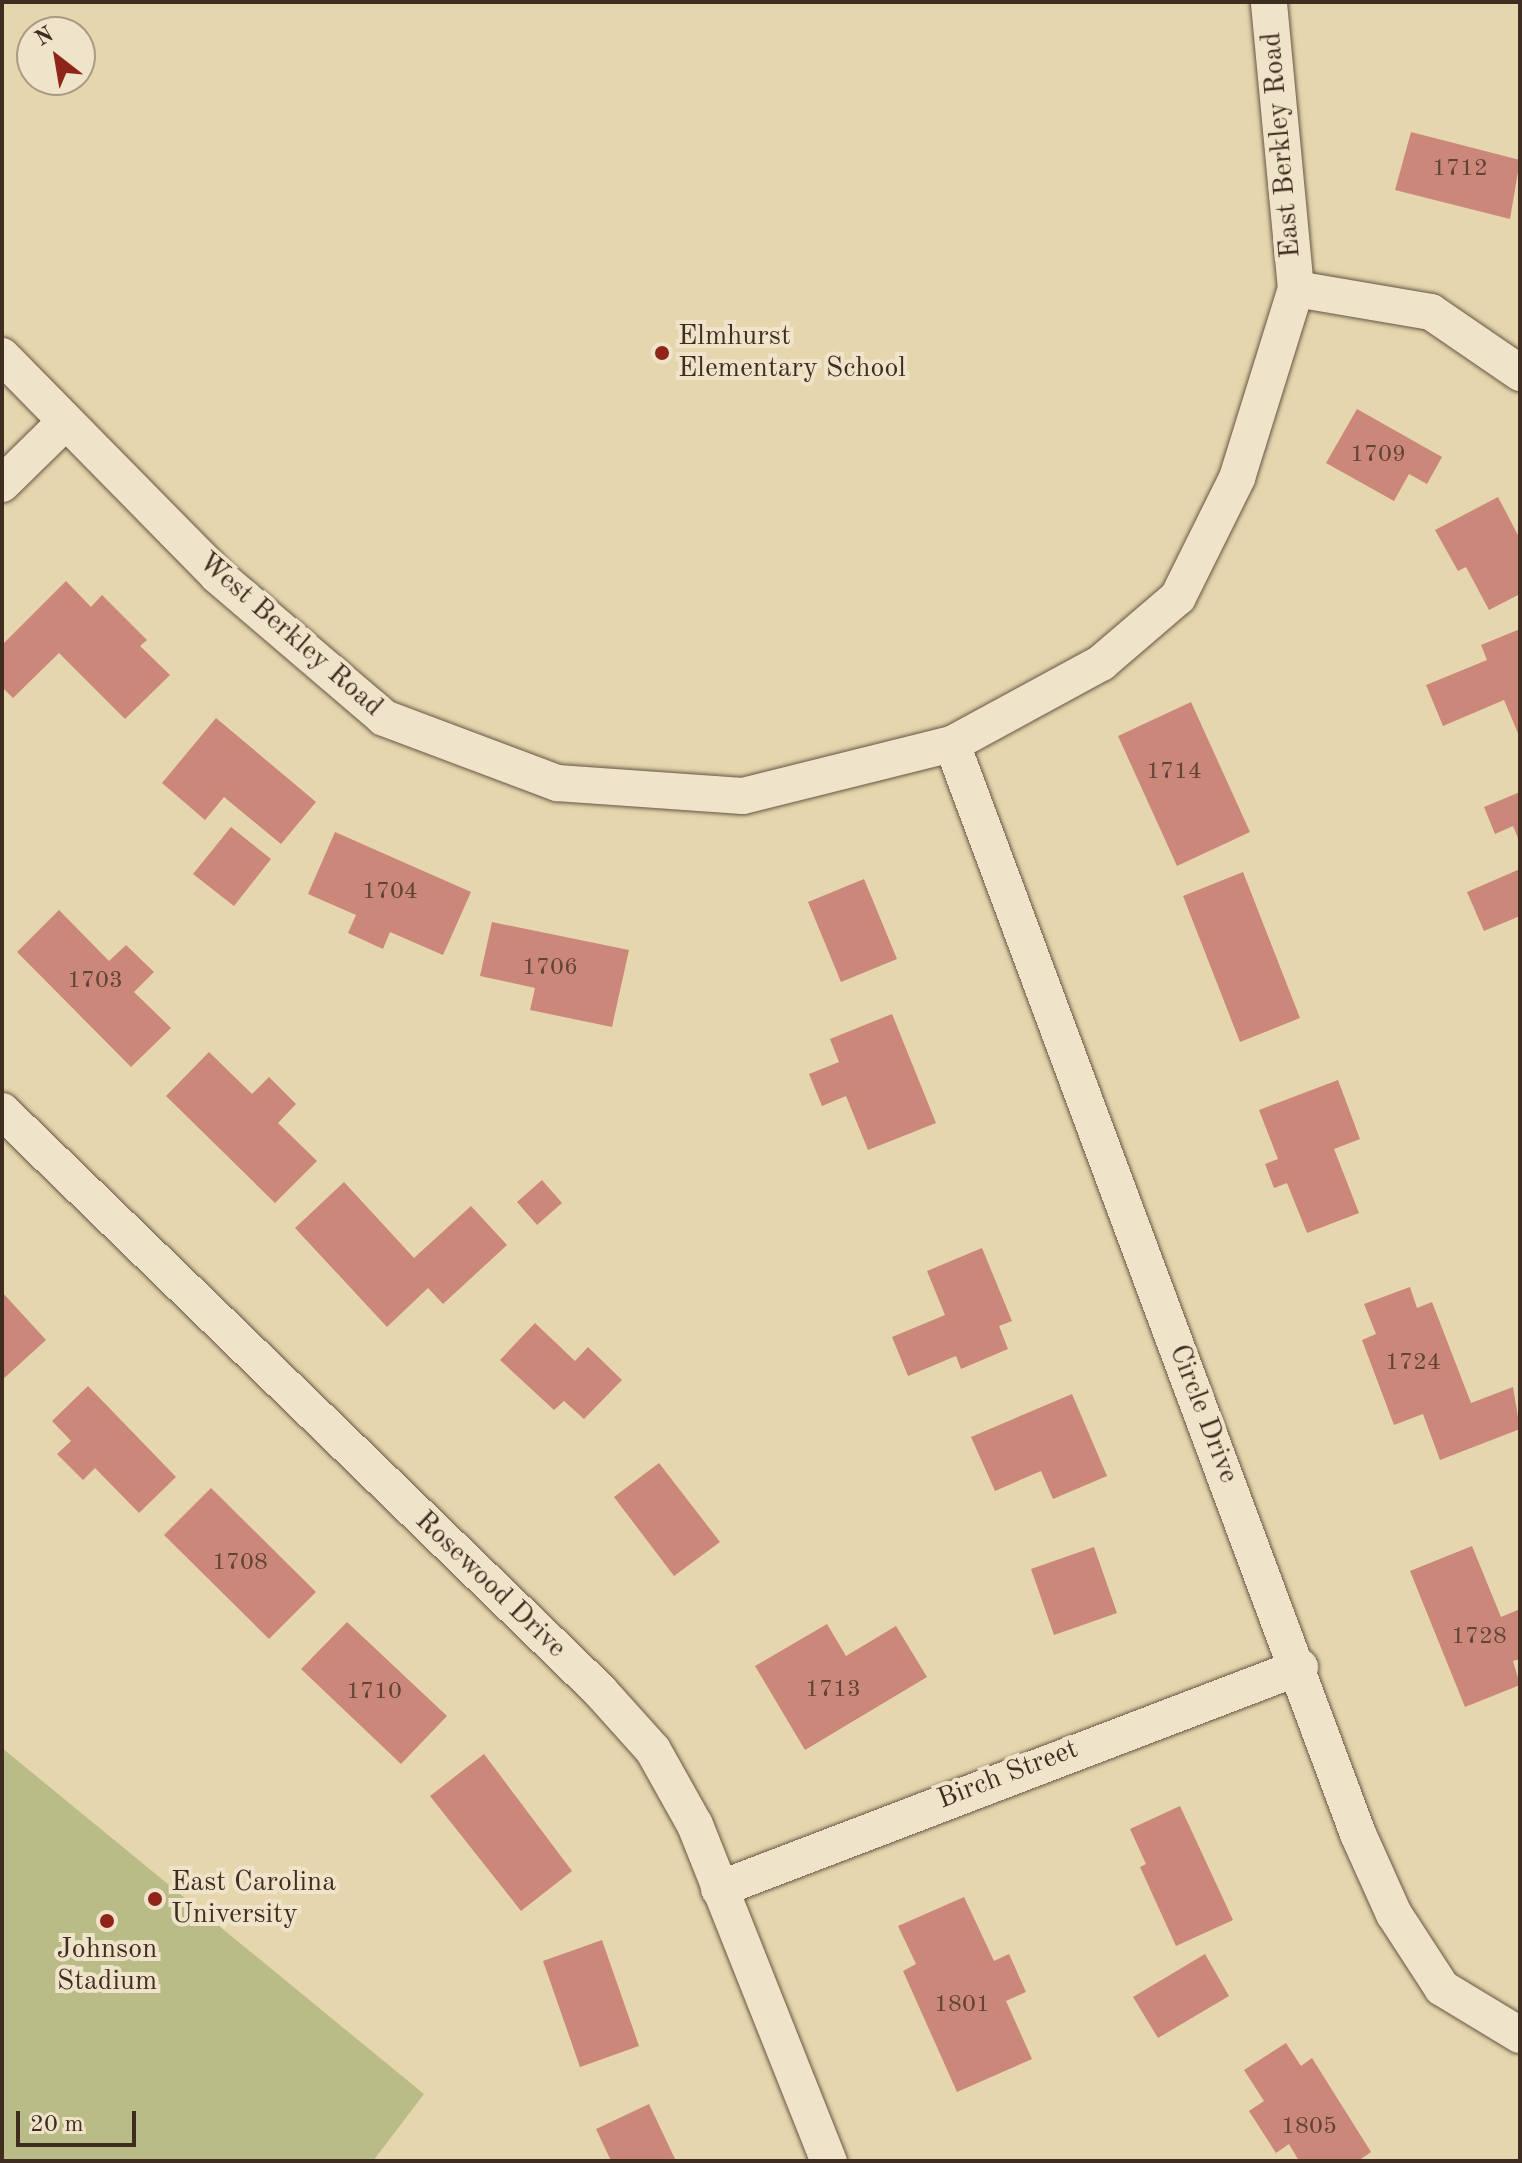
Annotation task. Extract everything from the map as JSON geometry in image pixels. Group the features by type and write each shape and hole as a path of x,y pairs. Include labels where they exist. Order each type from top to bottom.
{"street":[{"name":"East Berkley Road","path":"1269,2 1296,289"},
{"path":"1296,289 1431,312 1520,373"},
{"name":"West Berkley Road","path":"2,356 218,576 384,718 557,783 743,796 952,744 1101,663 1178,597 1237,478 1296,289"},
{"path":"2,484 65,422"},
{"name":"Circle Drive","path":"952,744 1300,1667 1358,1834 1394,1914 1442,1988 1520,2035"},
{"name":"Rosewood Drive","path":"2,1111 600,1691 653,1750 695,1825 829,2161"},
{"name":"Birch Street","path":"719,1889 1300,1667"}],"green space":[{"name":"Johnson Stadium","path":"2,1748 424,2094 373,2161 2,2161"}],"building":[{"path":"1411,132 1520,160 1510,219 1395,190"},
{"path":"1357,409 1442,457 1427,484 1409,474 1394,501 1326,463"},
{"path":"1498,497 1520,539 1520,594 1489,610 1466,567 1458,571 1435,530"},
{"path":"66,581 91,607 102,595 147,640 140,646 170,675 125,719 59,653 13,698 2,687 2,645"},
{"path":"1520,629 1520,738 1504,700 1443,726 1426,685 1487,660 1481,645"},
{"path":"1191,702 1250,832 1177,866 1118,736"},
{"path":"216,718 316,802 281,844 224,797 205,820 162,783"},
{"path":"1520,792 1520,843 1513,826 1495,834 1484,807"},
{"path":"231,827 271,859 234,906 193,874"},
{"path":"335,832 471,892 443,955 390,932 383,949 348,933 356,915 308,894"},
{"path":"1520,869 1520,916 1484,931 1467,892"},
{"path":"1243,872 1300,1018 1240,1042 1183,896"},
{"path":"864,879 897,959 841,982 808,902"},
{"path":"59,910 109,961 126,945 154,972 134,992 171,1028 131,1067 17,952"},
{"path":"492,922 629,950 612,1027 530,1010 535,988 480,976"},
{"path":"892,1014 936,1123 868,1150 846,1096 822,1106 809,1074 839,1062 830,1039"},
{"path":"209,1052 252,1094 269,1077 296,1104 278,1123 317,1161 275,1203 166,1096"},
{"path":"1338,1080 1360,1139 1334,1149 1359,1213 1307,1233 1287,1183 1274,1188 1265,1164 1278,1159 1259,1110"},
{"path":"542,1180 562,1203 537,1225 517,1202"},
{"path":"344,1182 414,1258 471,1206 507,1245 443,1304 428,1288 387,1327 295,1228"},
{"path":"982,1248 1012,1321 999,1326 1008,1349 961,1369 956,1356 908,1376 892,1337 945,1315 927,1271"},
{"path":"1410,1287 1417,1308 1432,1302 1471,1403 1513,1387 1520,1429 1440,1460 1423,1414 1394,1425 1362,1340 1376,1334 1364,1304"},
{"path":"2,1292 46,1340 2,1380"},
{"path":"535,1323 575,1361 588,1347 622,1380 584,1419 564,1401 554,1410 500,1360"},
{"path":"88,1386 176,1477 139,1513 95,1468 83,1480 57,1454 71,1441 52,1421"},
{"path":"1072,1394 1107,1476 1053,1499 1041,1471 995,1491 971,1437"},
{"path":"659,1463 720,1542 674,1576 614,1497"},
{"path":"211,1488 316,1592 269,1639 164,1535"},
{"path":"1472,1546 1501,1617 1520,1609 1520,1659 1513,1661 1520,1685 1465,1707 1410,1571"},
{"path":"1094,1547 1117,1613 1054,1635 1031,1569"},
{"path":"347,1622 447,1716 401,1764 301,1669"},
{"path":"827,1624 846,1656 896,1626 927,1677 805,1750 755,1666"},
{"path":"484,1754 572,1871 521,1911 430,1796"},
{"path":"1180,1806 1233,1920 1176,1946 1140,1867 1146,1864 1130,1829"},
{"path":"964,1897 994,1961 1009,1954 1026,1992 1006,2001 1032,2059 957,2092 903,1971 916,1964 898,1926"},
{"path":"602,1940 639,2046 580,2067 543,1961"},
{"path":"1205,1954 1229,1996 1158,2038 1133,1997"},
{"path":"1286,2043 1301,2066 1312,2058 1371,2152 1358,2161 1299,2161 1289,2144 1276,2153 1249,2111 1264,2101 1244,2070"},
{"path":"649,2104 676,2161 611,2161 596,2129"}],"place":[{"name":"Elmhurst Elementary School","path":"662,353"},
{"name":"East Carolina University","path":"155,1899"},
{"name":"Johnson Stadium","path":"107,1921"}]}
